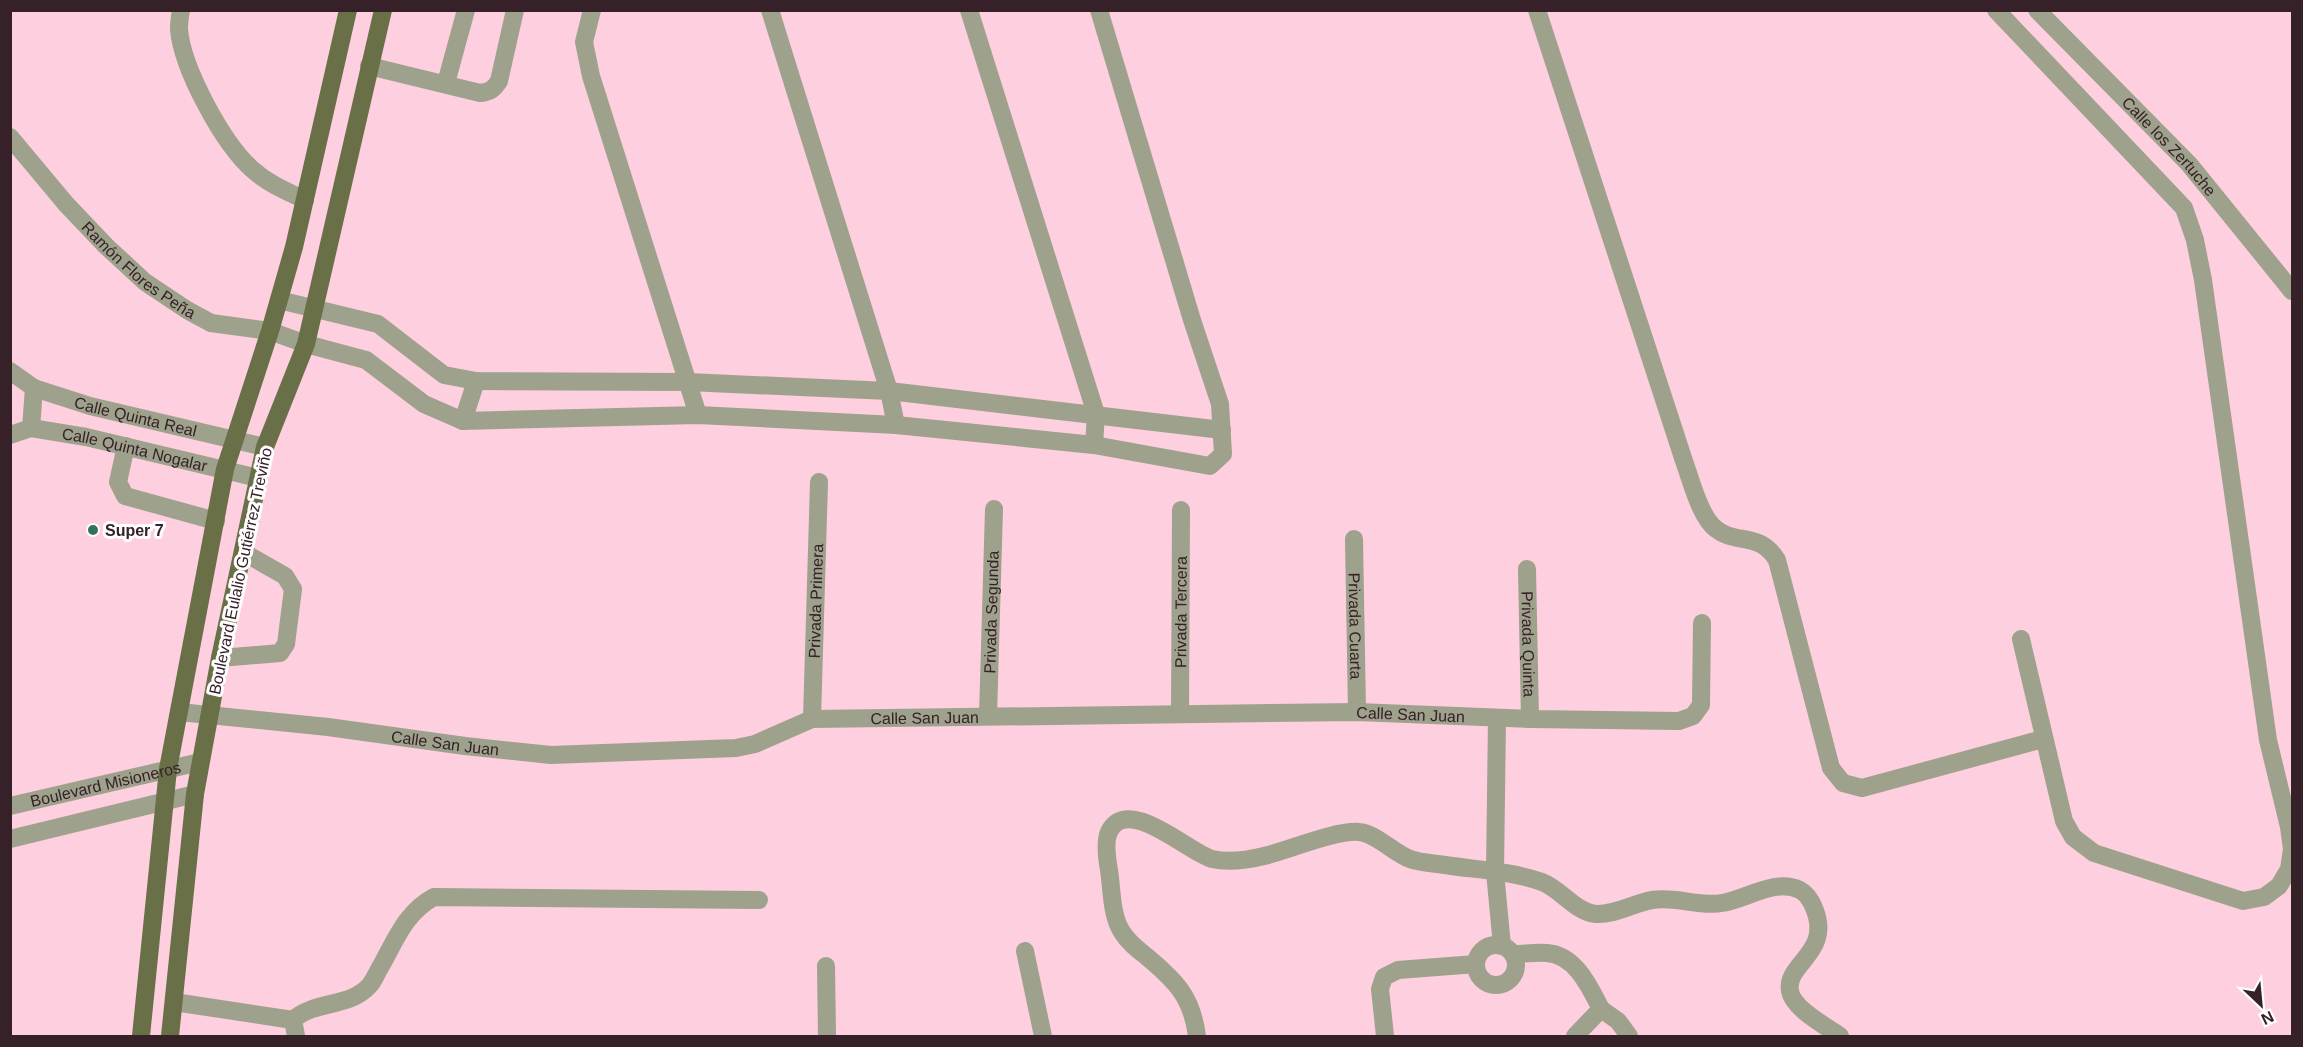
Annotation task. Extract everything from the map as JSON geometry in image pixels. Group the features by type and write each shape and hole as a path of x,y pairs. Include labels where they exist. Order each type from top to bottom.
{"main road":[{"name":"Boulevard Eulalio Gutiérrez Treviño","path":"141,1036 168,769 225,469 279,300 305,200 348,10"},
{"name":"Boulevard Eulalio Gutiérrez Treviño","path":"170,1036 195,794 220,658 265,447 306,344 382,10"}],"street":[{"path":"181,10 179,29 185,54 206,105 234,151 275,187 305,200"},
{"path":"446,83 466,10"},
{"path":"369,66 480,93 488,92 499,81 515,10"},
{"path":"591,10 584,42 591,76 698,415"},
{"path":"770,10 889,391 896,425"},
{"path":"969,10 1095,414 1094,445"},
{"path":"476,381 463,421 698,415 896,425 1094,445 1210,466 1223,454 1221,404 1192,320 1099,10"},
{"path":"1537,10 1680,450 1703,512 1714,528 1720,532 1760,542 1771,550 1777,560 1831,768 1843,783 1862,789 2043,739"},
{"path":"1996,10 2184,208 2195,240 2204,280 2268,740 2289,827 2292,849 2289,869 2279,886 2264,897 2243,901 2094,853 2073,837 2064,821 2021,639"},
{"name":"Calle los Zertuche","path":"2037,10 2188,164 2292,291"},
{"name":"Ramón Flores Peña","path":"10,136 66,204 106,246 159,292 211,323 270,332 366,360 424,404 463,421"},
{"path":"279,300 378,324 444,375 476,381 688,382 889,391 1222,430"},
{"name":"Calle Quinta Real","path":"10,371 34,388 90,406 265,447"},
{"path":"31,428 34,388"},
{"name":"Calle Quinta Nogalar","path":"10,435 31,428 86,436 258,478"},
{"path":"126,446 118,482 125,496 216,521"},
{"name":"Privada Primera","path":"812,719 819,482"},
{"name":"Privada Segunda","path":"988,716 994,509"},
{"name":"Privada Tercera","path":"1180,714 1181,510"},
{"name":"Privada Cuarta","path":"1354,539 1357,712"},
{"path":"220,658 280,653 286,644 293,590 285,576 243,552"},
{"name":"Privada Quinta","path":"1527,569 1530,719"},
{"name":"Calle San Juan","path":"179,712 316,726 465,747 551,754 736,748 756,744 812,719 1357,712 1530,719 1679,721 1693,716 1701,705 1702,623"},
{"path":"1497,718 1495,872 1508,950 1516,968 1510,980 1498,985 1485,982 1480,977 1476,964 1482,951 1495,945 1508,950 1549,953 1569,962 1580,973 1601,1010 1618,1021 1629,1036"},
{"name":"Boulevard Misioneros","path":"10,806 200,762"},
{"name":"Boulevard Misioneros","path":"10,839 195,794"},
{"path":"1197,1036 1192,1010 1178,984 1131,944 1118,926 1107,861 1107,839 1109,830 1119,822 1129,820 1158,827 1202,855 1224,861 1257,858 1319,840 1361,832 1410,859 1517,875 1543,882 1581,909 1600,914 1655,899 1717,903 1782,886 1796,888 1811,900 1818,918 1819,934 1817,941 1791,979 1790,993 1799,1007 1840,1036"},
{"path":"174,1002 295,1028 303,1011 356,996 369,986 406,920 419,904 434,897 759,900"},
{"path":"1025,951 1042,1036"},
{"path":"1385,1036 1380,989 1384,977 1398,970 1476,964"},
{"path":"826,966 827,1036"},
{"path":"1575,1036 1601,1010"}],"place":[{"name":"Super 7","path":"93,530"}]}
